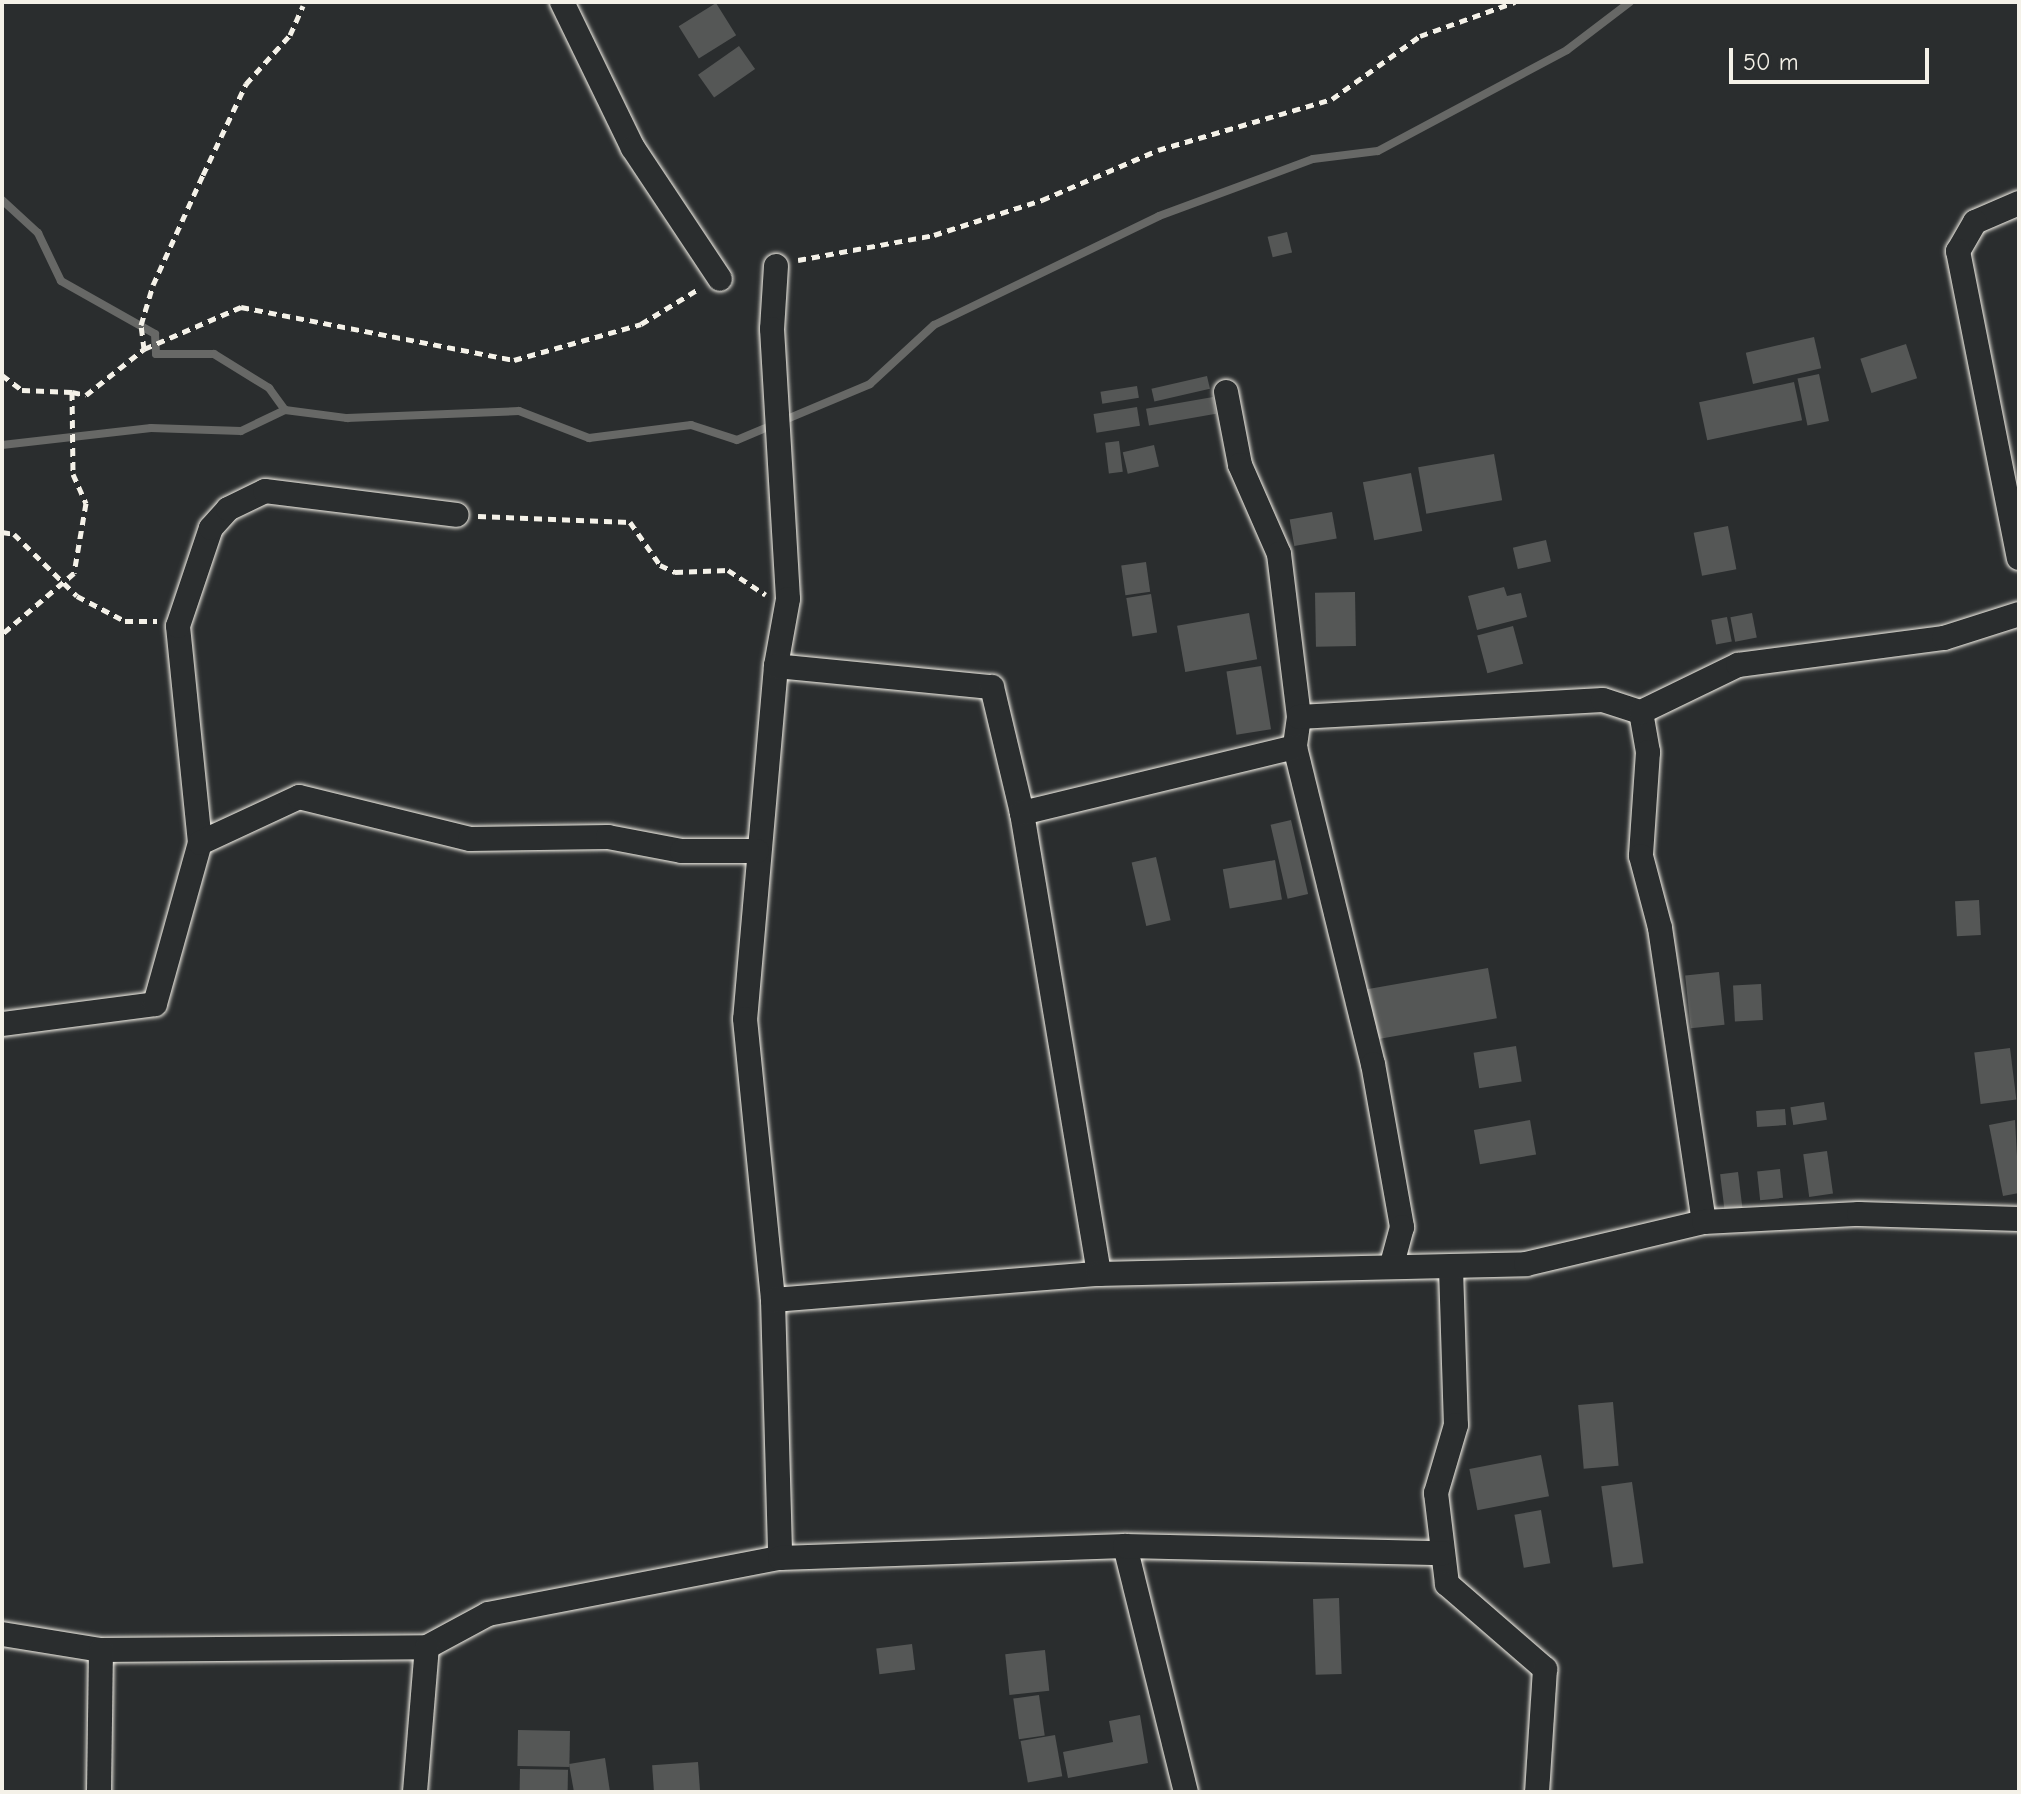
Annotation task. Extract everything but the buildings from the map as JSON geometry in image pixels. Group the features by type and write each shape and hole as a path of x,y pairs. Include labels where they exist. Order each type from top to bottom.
{"street":[{"path":"562,2 633,148 720,279"},
{"path":"2019,203 1975,222 1958,251 2019,558"},
{"path":"776,266 772,329 788,599 776,666 757,851 745,1019 773,1300 780,1558"},
{"path":"1226,392 1240,465 1279,554 1299,717 1295,747 1373,1064 1402,1227 1392,1264"},
{"path":"2,1024 155,1004 200,843 178,626 211,528 228,509 265,491 457,515"},
{"path":"1299,717 1603,700 1641,712 1738,665 1800,651 1944,638 2019,614"},
{"path":"776,666 992,687 1022,813 1099,1274"},
{"path":"1641,712 1648,752 1641,856 1660,928 1704,1222"},
{"path":"1022,813 1295,747"},
{"path":"200,843 299,797 470,839 608,837 682,851 757,851"},
{"path":"773,1300 1099,1274 1392,1264 1451,1268 1526,1264 1704,1222 1859,1214 2019,1219"},
{"path":"1451,1268 1456,1425 1436,1493 1447,1584 1545,1669 1537,1792"},
{"path":"2,1634 101,1650 427,1647 488,1614 780,1558 1125,1546 1443,1553"},
{"path":"1125,1546 1186,1792"},
{"path":"415,1792 427,1647"},
{"path":"99,1792 101,1650"}],"path":[{"path":"776,266 934,235 1042,200 1158,150 1332,99 1420,36 1515,2"},
{"path":"144,349 141,325 153,285 203,175 246,84 290,35 303,6"},
{"path":"2,375 22,390 86,395 144,349 241,307 514,360 641,324 720,279"},
{"path":"2,634 74,573 86,503 73,474 72,392"},
{"path":"457,515 630,522 668,569 728,570 759,594 788,599"},
{"path":"2,532 14,534 63,582 125,621 178,626"}],"waterway":[{"path":"2,445 151,428 241,431 285,410 347,418 519,411 589,438 691,425 737,440 870,384 934,325 1159,216 1313,159 1378,151 1567,50 1630,2"},
{"path":"2,200 38,233 61,281 155,334 156,354 214,354 269,388 285,410"}]}
